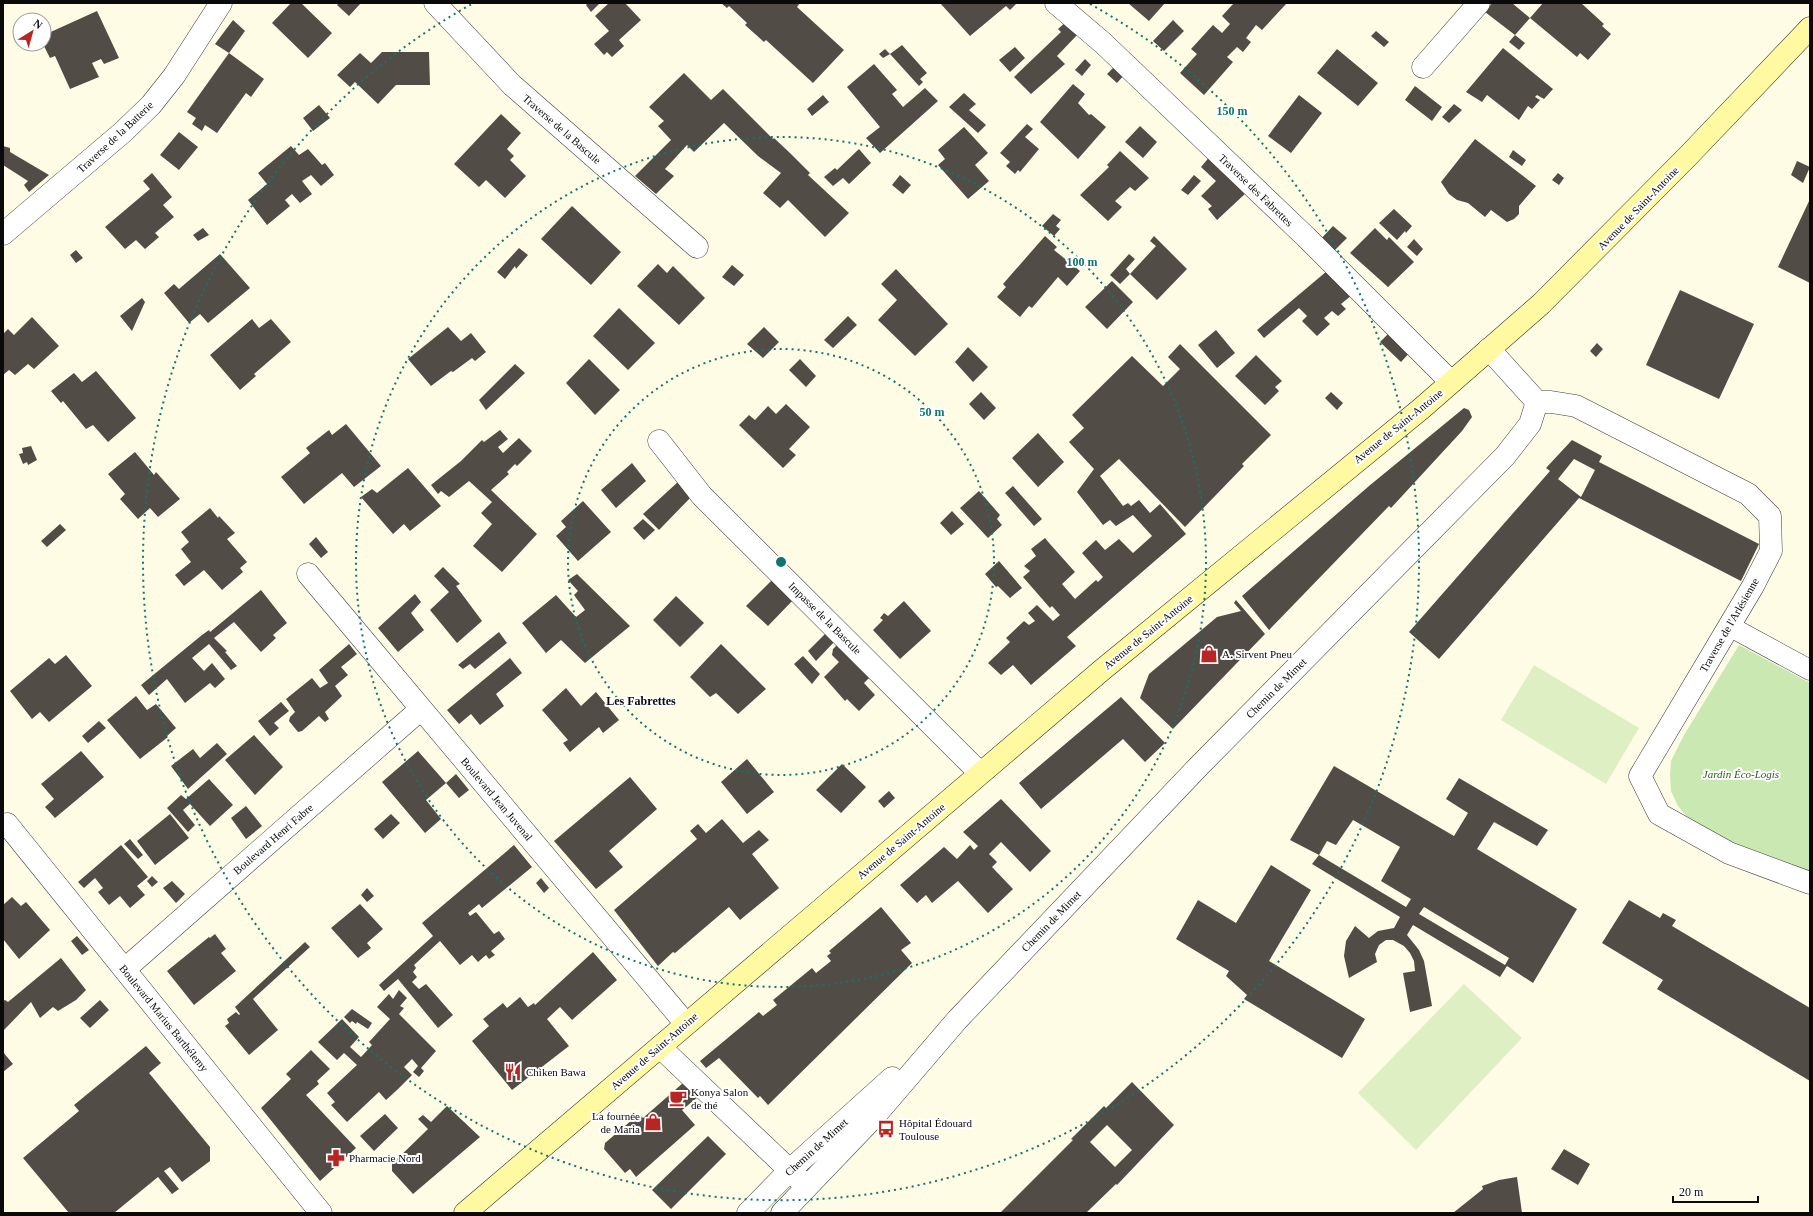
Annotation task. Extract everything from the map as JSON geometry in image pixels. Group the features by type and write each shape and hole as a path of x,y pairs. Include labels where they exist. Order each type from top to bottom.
{"main road":[{"name":"Avenue de Saint-Antoine","path":"465,1213 980,773 1102,670 1451,382 1541,304 1583,264 1810,28"}],"street":[{"name":"Traverse de la Batterie","path":"3,234 123,132 151,105 174,76 221,3"},
{"name":"Traverse de la Bascule","path":"435,3 512,84 697,246"},
{"name":"Traverse des Fabrettes","path":"1056,3 1103,43 1306,237 1451,382"},
{"path":"1423,67 1479,3"},
{"path":"1489,349 1537,402"},
{"name":"Traverse de l'Arlésienne","path":"1537,402 1551,402 1576,406 1748,494 1770,516 1771,551 1729,626 1640,776 1659,814 1729,853 1810,883"},
{"name":"Chemin de Mimet","path":"782,1213 873,1118 957,1020 1225,739 1297,668 1505,456 1530,424 1537,402"},
{"name":"Impasse de la Bascule","path":"659,441 702,496 980,773"},
{"name":"Boulevard Jean Juvenal","path":"308,574 686,1024"},
{"path":"1729,626 1810,670"},
{"name":"Boulevard Henri Fabre","path":"125,969 421,709"},
{"name":"Boulevard Marius Barthélemy","path":"7,824 321,1213"},
{"name":"Chemin de Mimet","path":"748,1213 790,1170 957,1020"},
{"path":"660,1047 808,1187"}],"green space":[{"name":"Jardin Éco-Logis","path":"1739,645 1810,683 1810,875 1715,839 1693,824 1678,806 1671,791 1671,761 1684,735"},
{"path":"1534,665 1639,728 1606,784 1501,720"},
{"path":"1464,984 1522,1038 1416,1150 1358,1093"}],"building":[{"path":"291,3 301,3 332,33 308,58 272,23"},
{"path":"339,3 361,3 349,16 337,5"},
{"path":"588,3 599,4 591,12 586,5"},
{"path":"609,3 625,3 641,20 619,40 624,46 612,57 607,52 604,55 594,44 609,31 595,16"},
{"path":"721,3 800,3 797,7 844,50 813,83 766,40 764,42 745,25 747,23 729,6 727,8"},
{"path":"940,3 1017,3 1010,10 1006,6 970,36"},
{"path":"1128,3 1165,3 1149,21"},
{"path":"1234,3 1287,3 1262,30 1256,25 1246,38 1251,42 1243,52 1237,47 1227,57 1233,62 1204,95 1180,73 1197,54 1191,49 1213,25 1222,33 1230,24 1222,16"},
{"path":"1492,3 1512,3 1530,18 1515,35 1485,12"},
{"path":"1543,3 1581,3 1604,24 1602,26 1611,34 1588,60 1580,53 1577,57 1530,18"},
{"path":"97,11 119,58 104,64 101,59 92,63 99,77 70,89 55,56 50,58 47,52 52,52 52,31"},
{"path":"233,20 245,31 229,53 215,44"},
{"path":"1173,20 1184,31 1164,51 1153,41"},
{"path":"1067,21 1079,33 1057,56 1065,64 1031,94 1014,77 1061,32 1058,29"},
{"path":"1376,31 1389,42 1384,47 1371,36"},
{"path":"1515,35 1525,43 1519,50 1509,42"},
{"path":"902,45 927,73 920,79 923,82 919,86 890,54"},
{"path":"1015,47 1025,58 1010,72 999,60"},
{"path":"1503,48 1553,89 1544,99 1537,95 1535,97 1540,100 1532,109 1528,106 1519,120 1487,95 1482,102 1466,92"},
{"path":"885,49 890,54 883,58 879,54"},
{"path":"1337,49 1378,83 1358,106 1317,73"},
{"path":"382,52 429,52 430,85 396,85 378,104 355,82 350,87 337,75 360,53 371,63"},
{"path":"229,53 264,79 251,97 246,93 217,133 205,125 202,131 192,124 196,118 187,112"},
{"path":"1085,59 1091,65 1082,76 1075,70"},
{"path":"874,64 897,90 892,94 903,107 925,88 938,101 880,153 866,138 880,127 847,87"},
{"path":"1116,65 1125,74 1117,83 1107,74"},
{"path":"684,73 711,100 723,89 773,139 774,138 810,173 808,175 849,213 825,237 788,200 780,208 763,193 781,173 758,156 724,123 694,152 687,145 665,169 674,176 656,194 635,176 671,140 658,126 664,121 649,107"},
{"path":"1073,84 1085,94 1078,103 1089,115 1091,114 1106,127 1078,159 1040,122"},
{"path":"1415,86 1442,107 1432,121 1405,100"},
{"path":"964,93 976,104 969,110 986,125 978,133 949,107"},
{"path":"823,95 829,102 812,116 807,109"},
{"path":"1299,95 1322,113 1291,153 1268,136"},
{"path":"1454,104 1462,110 1449,123 1442,117"},
{"path":"319,105 330,118 313,131 303,118"},
{"path":"501,114 521,133 507,149 514,156 510,160 526,176 505,198 486,180 479,187 454,164"},
{"path":"1027,124 1033,129 1025,137 1039,149 1020,172 1018,170 1015,174 1006,166 1010,162 1000,153"},
{"path":"1140,126 1157,142 1143,158 1125,142"},
{"path":"964,127 988,153 975,165 989,181 968,199 938,165 945,159 938,150"},
{"path":"179,132 198,147 179,170 160,155"},
{"path":"1475,139 1536,186 1519,206 1519,214 1514,219 1507,222 1491,210 1485,217 1468,203 1457,200 1449,194 1441,182"},
{"path":"3,146 10,148 10,152 49,175 29,192 24,185 28,181 3,165"},
{"path":"291,146 299,155 308,149 322,165 325,163 334,175 321,186 311,175 302,181 312,194 300,203 292,194 285,200 290,206 267,225 248,200 267,184 258,173"},
{"path":"859,149 871,163 849,184 843,178 833,186 824,177 835,168 837,170"},
{"path":"1513,150 1526,160 1522,166 1509,157"},
{"path":"1120,151 1149,178 1135,191 1130,187 1115,201 1122,207 1108,221 1080,195 1109,167 1107,165"},
{"path":"1211,155 1247,192 1217,220 1208,209 1212,206 1201,196 1216,181 1201,167"},
{"path":"1797,161 1810,167 1803,183 1791,175"},
{"path":"152,173 172,197 163,205 174,217 155,233 159,237 145,249 136,240 125,249 105,227 150,189 143,181"},
{"path":"1558,173 1564,178 1559,185 1552,180"},
{"path":"900,175 911,185 903,194 892,185"},
{"path":"1194,175 1201,181 1188,195 1181,190"},
{"path":"1810,199 1810,283 1778,267"},
{"path":"572,206 621,252 591,285 541,239"},
{"path":"1394,209 1412,226 1397,240 1379,223"},
{"path":"1053,214 1061,220 1056,226 1060,229 1054,236 1042,226"},
{"path":"1333,226 1347,238 1331,254 1318,242"},
{"path":"203,228 209,235 198,241 193,235"},
{"path":"1375,228 1387,240 1389,237 1414,262 1388,287 1350,253"},
{"path":"1045,236 1057,247 1054,250 1080,271 1067,286 1058,277 1032,308 1029,306 1020,317 997,297 1006,287 1003,284"},
{"path":"1154,236 1187,269 1157,300 1130,274 1156,246 1150,241"},
{"path":"1414,239 1423,249 1417,256 1407,247"},
{"path":"519,248 528,255 516,269 515,266 505,279 497,272"},
{"path":"76,250 83,258 76,263 70,255"},
{"path":"220,254 250,288 208,323 200,314 189,323 164,293 174,284 179,289"},
{"path":"1129,254 1135,259 1126,269 1130,274 1120,284 1110,275"},
{"path":"658,264 667,273 673,266 705,298 679,325 637,286"},
{"path":"732,265 744,275 734,286 722,277"},
{"path":"896,269 948,324 915,356 878,320 897,300 881,284"},
{"path":"1327,271 1352,295 1341,304 1346,309 1338,316 1332,311 1324,318 1330,324 1317,336 1302,321 1307,316 1299,308 1264,338 1257,330"},
{"path":"1112,281 1133,302 1107,329 1085,307"},
{"path":"1680,290 1754,324 1719,399 1646,365"},
{"path":"142,298 145,302 132,331 120,316"},
{"path":"619,308 655,343 628,370 593,336"},
{"path":"848,316 857,325 833,348 824,340"},
{"path":"32,317 59,346 34,369 28,364 15,375 9,370 3,375 3,334 8,329 14,335"},
{"path":"252,319 259,328 271,319 291,342 254,374 256,376 240,390 210,355"},
{"path":"448,327 461,341 471,333 486,352 475,361 472,358 431,386 408,359"},
{"path":"764,327 779,342 763,358 747,344"},
{"path":"1216,330 1235,353 1217,368 1198,345"},
{"path":"1390,332 1411,351 1401,362 1380,342"},
{"path":"1597,343 1603,349 1596,357 1590,351"},
{"path":"1180,344 1271,435 1242,464 1244,466 1185,527 1119,459 1100,476 1123,506 1128,503 1131,506 1139,500 1150,513 1160,504 1186,534 1067,637 1076,646 1031,685 1013,665 1001,675 988,663 1010,642 1006,638 1024,621 1029,625 1035,621 1028,613 1037,605 1053,621 1060,615 1052,606 1050,608 1023,577 1030,571 1024,566 1036,556 1031,549 1045,538 1075,572 1062,584 1075,599 1096,580 1098,582 1103,577 1082,553 1096,540 1105,550 1119,539 1133,553 1152,536 1133,515 1116,526 1110,520 1103,525 1077,492 1094,469 1069,442 1084,428 1072,415 1132,356 1163,386 1180,369 1168,357"},
{"path":"968,347 988,367 973,382 955,362"},
{"path":"1256,355 1282,381 1275,387 1279,391 1265,405 1235,376"},
{"path":"589,359 620,390 595,415 566,383"},
{"path":"800,359 816,376 806,387 789,370"},
{"path":"515,364 525,373 486,410 479,400"},
{"path":"96,371 136,418 108,442 93,425 86,429 63,401 61,403 51,391 74,373 82,382"},
{"path":"981,392 996,408 984,420 969,404"},
{"path":"1331,392 1343,403 1337,410 1325,398"},
{"path":"786,404 810,427 789,449 796,455 783,468 739,425 749,415 755,420 768,406 776,414"},
{"path":"1464,408 1469,410 1472,417 1462,431 1391,508 1389,506 1269,630 1242,596 1369,486"},
{"path":"346,424 381,466 354,487 342,473 304,504 281,477 310,453 306,448 329,430 332,435"},
{"path":"500,430 508,439 498,447 503,453 519,438 532,451 517,466 515,464 507,472 509,474 491,490 537,534 502,572 473,546 492,524 481,513 492,502 469,481 449,497 441,491 438,494 431,485 461,461 482,440 484,442"},
{"path":"1038,433 1064,462 1038,487 1012,458"},
{"path":"1572,440 1602,456 1599,462 1759,544 1741,581 1579,498 1439,659 1409,632 1550,471 1546,468","holes":["1574,459 1595,470 1581,497 1558,479"]},
{"path":"31,446 37,460 28,465 27,462 23,464 19,454 23,453 22,448"},
{"path":"135,452 154,475 156,472 180,499 158,517 150,508 138,519 120,499 125,494 108,474"},
{"path":"632,463 646,481 616,508 601,490"},
{"path":"408,468 441,506 410,531 404,524 393,534 361,497 372,489 377,493"},
{"path":"679,481 693,495 659,530 643,514"},
{"path":"1013,486 1042,519 1034,526 1005,493"},
{"path":"979,491 1000,515 997,519 1002,525 988,538 960,508"},
{"path":"583,501 611,532 578,561 556,536 566,527 561,521"},
{"path":"210,508 218,518 219,516 235,533 227,539 247,562 240,568 243,572 222,590 204,570 184,586 175,575 191,562 181,549 189,542 181,532"},
{"path":"952,511 964,524 951,535 940,523"},
{"path":"643,519 655,530 644,540 633,528"},
{"path":"60,524 66,530 47,547 41,541"},
{"path":"316,537 328,552 321,558 309,544"},
{"path":"999,561 1022,588 1010,598 998,586 996,587 985,574"},
{"path":"443,567 460,584 456,586 482,621 457,643 430,610 449,592 434,576"},
{"path":"577,574 630,626 585,663 561,640 546,653 522,623 556,595 576,617 585,610 574,595 578,591 568,580"},
{"path":"774,578 795,598 768,626 746,606"},
{"path":"261,590 287,623 273,635 276,638 261,652 234,622 214,638 227,651 225,652 237,666 231,670 209,644 192,658 204,671 212,663 225,679 215,688 210,683 185,703 167,679 149,695 141,685 202,635 209,630 210,632"},
{"path":"415,594 421,602 411,613 424,630 398,652 378,628"},
{"path":"676,596 704,623 680,647 653,620"},
{"name":"A. Sirvent Pneu","path":"1236,600 1265,634 1173,729 1140,698 1149,674 1217,617 1241,611 1234,603"},
{"path":"904,601 931,631 900,659 873,630 883,620 880,618 884,613 888,616"},
{"path":"828,631 836,640 816,661 808,651"},
{"path":"499,632 507,643 475,669 470,664 463,669 458,665"},
{"path":"839,643 871,676 864,683 875,695 859,711 847,699 845,701 824,677 839,662 832,655 833,649"},
{"path":"349,644 357,654 341,667 348,675 335,686 342,696 325,712 329,719 325,722 319,716 302,731 298,732 289,721 290,717 295,712 286,699 312,678 320,688 328,683 319,670"},
{"path":"721,644 766,689 738,714 716,693 710,697 690,677"},
{"path":"66,655 92,686 49,722 40,712 32,719 10,691 49,658 55,664"},
{"path":"803,656 820,674 812,684 794,664"},
{"path":"510,658 522,673 496,694 504,706 480,725 471,714 459,724 447,710"},
{"path":"566,688 581,706 596,692 619,720 603,733 599,727 570,752 563,743 568,740 542,710"},
{"path":"136,696 147,710 156,704 176,728 167,736 168,737 140,759 107,720"},
{"path":"1121,697 1165,743 1145,762 1123,739 1041,809 1019,783"},
{"path":"281,702 289,711 274,723 279,728 270,736 258,721"},
{"path":"99,721 106,728 88,743 82,736"},
{"path":"254,735 283,767 255,795 225,760"},
{"path":"217,743 227,754 188,789 171,766 193,749 200,758"},
{"path":"81,751 104,777 55,818 45,807 54,799 41,784"},
{"path":"418,751 446,783 426,800 441,819 425,833 382,782"},
{"path":"747,759 774,792 747,814 721,782"},
{"path":"842,764 866,787 841,813 816,790"},
{"path":"1334,766 1454,836 1468,813 1446,799 1459,778 1548,830 1537,846 1494,822 1477,849 1577,909 1533,983 1507,966 1500,977 1413,925 1407,935 1419,950 1424,961 1432,1006 1410,1012 1403,973 1415,971 1414,961 1404,946 1393,940 1386,940 1379,945 1375,954 1377,962 1349,978 1344,956 1346,941 1355,926 1369,938 1378,931 1394,928 1400,917 1312,864 1319,855 1290,840","holes":["1353,820 1400,847 1381,881 1411,899 1406,907 1319,855 1327,841 1336,845","1424,907 1509,958 1505,965 1419,914"]},
{"path":"456,774 469,790 459,798 446,783"},
{"path":"630,777 657,809 609,851 623,867 596,889 554,841"},
{"path":"209,779 233,805 210,826 190,804 183,810 195,825 188,832 167,808 181,795 186,799"},
{"path":"889,791 895,798 884,808 878,801"},
{"path":"1001,799 1051,851 1030,872 1001,842 989,854 997,862 992,867 1013,889 988,913 958,881 932,903 926,895 917,903 900,885 944,847 957,859 970,845 974,850 978,846 963,832"},
{"path":"246,806 262,826 246,839 231,818"},
{"path":"170,814 189,838 155,865 137,841"},
{"path":"391,814 400,823 383,839 374,829"},
{"path":"722,819 743,843 759,830 769,840 752,854 779,888 740,920 729,907 658,966 614,910 697,839 690,831 698,824 706,833"},
{"path":"130,839 143,855 138,859 124,844"},
{"path":"121,845 148,877 137,886 145,895 130,908 120,896 109,905 98,892 103,888 95,878 84,888 78,882"},
{"path":"514,845 532,867 482,908 479,904 468,913 470,916 476,912 494,934 499,931 505,939 491,951 495,955 489,959 486,955 478,962 472,955 460,965 440,941 414,965 416,968 413,972 417,977 412,982 419,989 426,984 453,1015 438,1028 398,979 384,991 379,985 433,936 422,923"},
{"path":"1271,865 1311,890 1269,961 1365,1019 1342,1058 1244,999 1247,995 1226,976 1229,971 1176,939 1198,900 1236,923"},
{"path":"152,876 158,882 152,887 147,881"},
{"path":"541,878 549,888 544,893 536,883"},
{"path":"172,881 185,894 176,903 163,888"},
{"path":"367,888 374,896 367,902 361,895"},
{"path":"12,897 21,906 26,902 50,930 19,959 3,939 3,905"},
{"path":"1629,900 1660,918 1663,913 1676,920 1672,926 1810,1008 1810,1081 1657,989 1663,980 1602,943"},
{"path":"360,904 383,929 367,943 371,948 358,958 331,928"},
{"path":"881,907 911,943 901,950 912,963 768,1105 760,1096 758,1098 719,1058 706,1068 700,1061 759,1012 763,1016 777,1005 773,1000 812,968 816,973 831,961 827,956 831,953 829,951"},
{"path":"215,934 226,949 221,953 236,971 194,1005 167,971 209,937 210,938"},
{"path":"77,936 89,950 82,955 71,941"},
{"path":"305,942 310,947 253,999 278,1030 249,1055 225,1026 229,1023 227,1019 236,1012 239,1015 240,1014 235,1007"},
{"path":"593,952 617,980 572,1020 560,1007 547,1019 569,1046 512,1090 472,1041 489,1026 483,1019 503,1003 507,1008 520,997 528,1007 534,1003 535,1005"},
{"path":"61,958 86,990 76,1000 58,1011 53,1007 40,1018 31,1002 3,1031 3,1001 5,1000 8,1002"},
{"path":"399,990 407,998 400,1006 404,1008 399,1014 436,1051 421,1068 424,1071 419,1077 413,1072 418,1066 412,1059 404,1067 412,1075 397,1090 386,1100 379,1092 347,1122 331,1105 335,1102 327,1093 357,1065 344,1053 337,1060 318,1042 342,1019 359,1037 350,1047 361,1057 372,1045 369,1042 390,1019 377,1007 389,994 393,999"},
{"path":"100,1000 109,1010 90,1028 80,1018"},
{"path":"352,1009 372,1023 368,1029 357,1022 356,1024 352,1021 350,1023 344,1017"},
{"path":"146,1046 161,1063 149,1073 210,1147 210,1161 182,1182 170,1167 164,1171 179,1189 172,1194 158,1177 114,1213 69,1213 23,1158 79,1111 74,1105"},
{"path":"311,1050 330,1069 317,1081 319,1084 306,1095 356,1148 320,1181 261,1108 291,1079 286,1074"},
{"path":"3,1052 13,1064 3,1072"},
{"path":"1132,1082 1174,1125 1117,1185 1116,1184 1086,1213 1000,1213 1073,1140 1071,1139 1104,1106 1106,1108","holes":["1107,1125 1132,1150 1115,1167 1090,1142"]},
{"path":"683,1083 698,1097 682,1110 695,1125 636,1177 630,1169 625,1173 604,1149 605,1143 639,1114 643,1118"},
{"path":"447,1106 480,1137 413,1194 392,1171 392,1164 428,1129 418,1119 423,1115 431,1122"},
{"path":"385,1114 398,1128 374,1151 360,1136"},
{"path":"708,1136 726,1154 671,1209 652,1190"},
{"path":"1564,1149 1590,1164 1578,1185 1551,1169"},
{"path":"1517,1177 1522,1213 1453,1213 1483,1189 1482,1186 1499,1180"}],"place":[{"name":"A. Sirvent Pneu","path":"1209,654"},
{"name":"Chiken Bawa","path":"513,1072"},
{"name":"Konya Salon de thé","path":"678,1098"},
{"name":"La fournée de Maria","path":"653,1122"},
{"name":"Hôpital Édouard Toulouse","path":"886,1129"},
{"name":"Pharmacie Nord","path":"336,1158"}],"district":[{"name":"Les Fabrettes","path":"641,701"}]}
